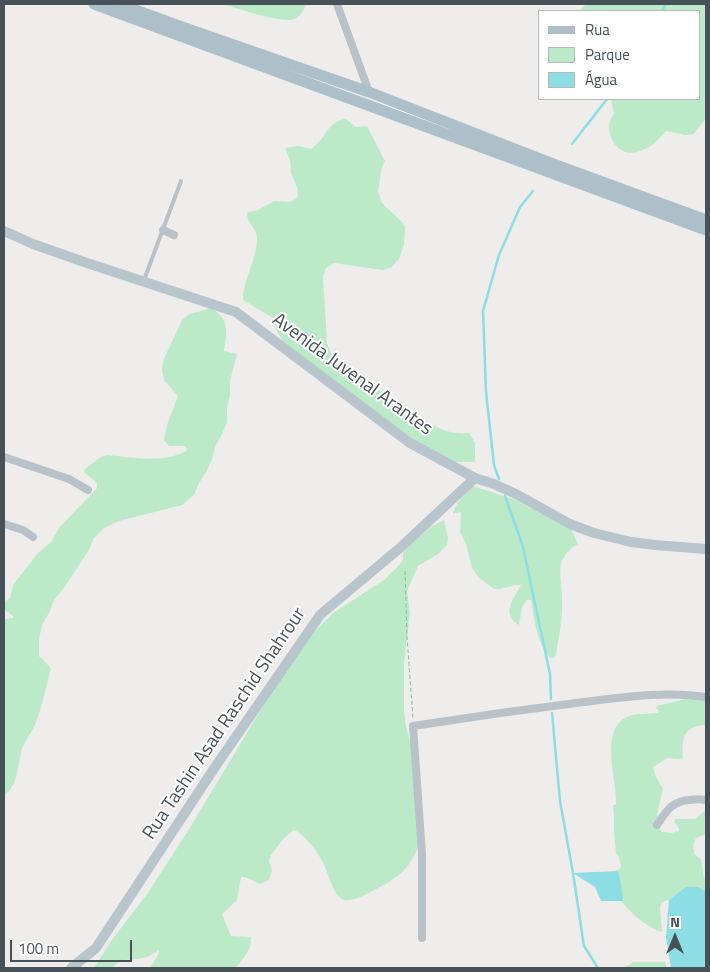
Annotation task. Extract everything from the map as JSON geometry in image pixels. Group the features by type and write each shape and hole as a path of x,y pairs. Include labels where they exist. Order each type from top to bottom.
{"main road":[{"path":"94,4 706,230"},
{"path":"119,4 369,92 550,163 706,220"}],"street":[{"path":"337,4 369,92"},
{"path":"163,230 174,235"},
{"name":"Avenida Juvenal Arantes","path":"4,232 42,247 236,312 410,443 475,478 516,494 570,524 594,534 631,542 706,549"},
{"path":"4,458 69,479 88,490"},
{"name":"Rua Tashin Asad Raschid Shahrour","path":"71,968 96,948 215,767 320,615 401,547 475,478"},
{"path":"4,524 23,530 33,537"},
{"path":"422,938 422,854 414,726 624,697 668,695 706,697"},
{"path":"657,825 668,809 678,802 706,800"}],"lane":[{"path":"144,281 181,182"}],"path":[{"path":"405,571 407,637 414,726"}],"green space":[{"path":"222,4 307,4 299,16 289,20 259,15"},
{"path":"586,4 706,4 706,118 694,134 685,135 666,131 651,146 630,153 619,148 614,143 609,132 609,125 614,114 611,100 700,100 700,10 581,10"},
{"path":"344,119 356,127 367,126 385,161 382,167 378,192 382,203 405,227 404,244 399,259 392,267 383,270 334,263 326,268 323,277 327,343 335,359 360,380 438,428 458,433 469,433 475,443 475,462 443,461 285,346 273,318 243,300 245,285 255,254 257,238 247,213 258,210 274,201 290,202 296,199 298,190 291,173 290,160 285,148 298,146 312,149 331,126"},
{"path":"211,308 217,312 226,326 224,351 237,354 230,381 227,422 215,447 207,471 194,495 182,505 119,521 104,528 94,538 89,550 54,600 42,625 39,639 39,656 51,668 44,697 35,725 22,749 15,780 4,796 4,619 13,618 13,616 4,609 4,602 10,598 13,585 38,553 51,542 59,528 97,488 97,483 84,472 85,469 101,457 107,455 157,459 186,451 185,446 169,446 164,440 167,425 178,396 164,380 162,371 163,361 182,320 190,314"},
{"path":"473,486 516,500 530,508 555,516 570,526 578,544 568,552 561,564 562,613 554,658 550,658 539,638 531,600 527,600 522,607 519,625 510,616 509,611 512,600 521,585 494,589 478,577 472,568 466,544 460,532 461,513 453,514 453,512 458,502"},
{"path":"444,520 448,538 447,545 438,554 418,566 407,591 410,613 404,662 404,711 406,727 417,764 418,847 411,861 398,875 380,887 358,898 344,900 337,894 314,848 294,830 284,838 271,855 269,861 272,871 269,880 260,884 241,877 237,900 222,914 231,936 251,938 248,951 235,968 150,968 159,950 138,959 123,960 112,968 94,968 111,941 147,894 186,834 268,698 312,634 333,613 384,580 403,560 403,553 409,546 431,527"},
{"path":"697,696 706,699 706,728 704,725 697,726 687,732 683,740 683,758 667,758 653,767 663,789 658,817 659,827 662,832 671,833 679,831 674,822 675,819 695,819 706,810 706,834 696,838 693,846 695,855 701,859 706,884 706,911 672,899 662,902 660,907 662,932 649,926 634,915 622,902 616,890 616,870 620,869 621,866 616,853 614,832 613,806 616,804 616,794 611,744 619,723 627,717 638,714 658,713 657,706"},
{"path":"633,962 665,962 667,968 624,968"}],"water":[{"path":"618,871 623,901 601,901 595,887 573,873"},
{"path":"686,887 698,887 706,892 706,968 671,968 666,937 669,900"}],"waterway":[{"path":"663,10 666,4"},
{"path":"572,144 606,100"},
{"path":"499,479 494,465 486,392 483,311 499,255 520,207 533,191"},
{"path":"505,496 523,547 550,674 551,699"},
{"path":"552,713 560,801 584,946 598,968"}]}
